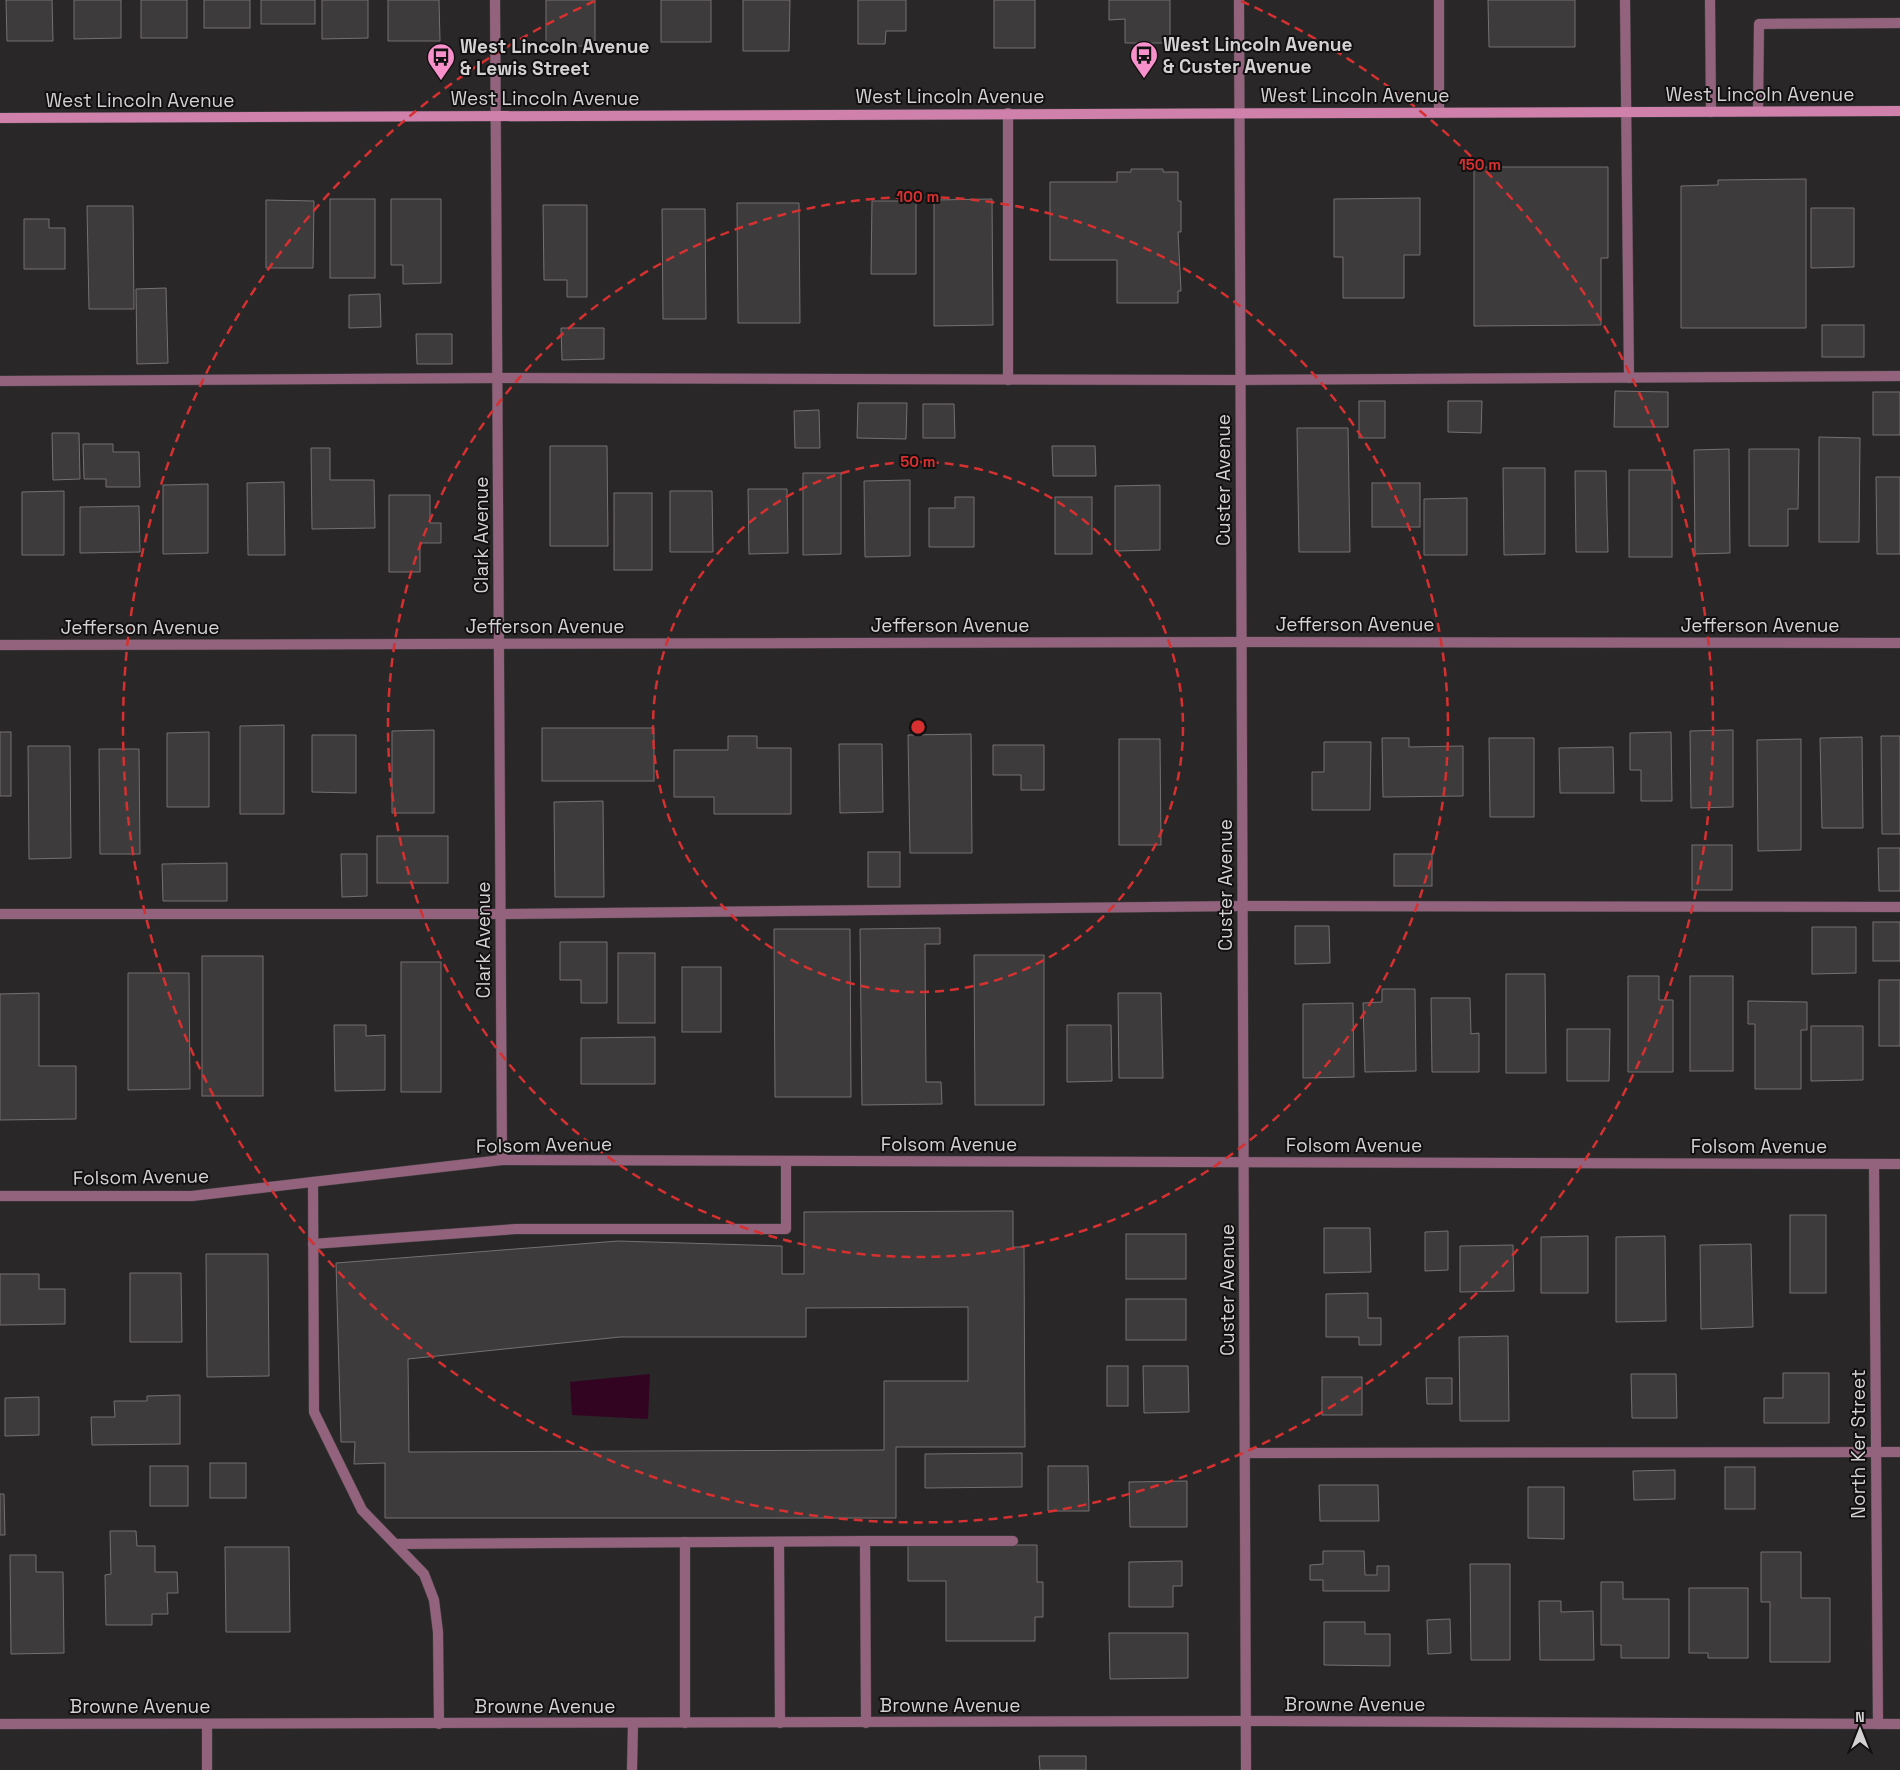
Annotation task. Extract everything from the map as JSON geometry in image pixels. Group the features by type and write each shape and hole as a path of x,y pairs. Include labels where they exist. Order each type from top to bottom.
{"main road":[{"name":"West Lincoln Avenue","path":"0,118 1900,111"}],"street":[{"name":"Clark Avenue","path":"495,0 502,1160"},
{"name":"Custer Avenue","path":"1239,0 1246,1770"},
{"path":"1439,0 1439,112"},
{"path":"1625,0 1629,378"},
{"path":"1710,0 1711,112"},
{"path":"1758,111 1759,24 1900,23"},
{"path":"1008,113 1008,380"},
{"path":"0,381 497,378 1240,380 1900,376"},
{"name":"Jefferson Avenue","path":"0,645 1242,642 1900,643"},
{"path":"0,914 500,914 1242,906 1900,907"},
{"name":"Folsom Avenue","path":"0,1196 192,1196 502,1160 1900,1164"},
{"path":"313,1244 516,1229 786,1229 786,1161"},
{"name":"North Ker Street","path":"1874,1164 1878,1724"},
{"path":"313,1182 314,1412 362,1510 424,1574 434,1600 438,1632 439,1724"},
{"path":"1245,1454 1900,1452"},
{"path":"865,1541 866,1723"},
{"path":"396,1544 1013,1541"},
{"path":"685,1542 685,1723"},
{"path":"779,1542 780,1723"},
{"name":"Browne Avenue","path":"0,1724 633,1724 1246,1721 1900,1724"},
{"path":"207,1724 207,1770"},
{"path":"632,1770 633,1724"}],"shaded area":[{"path":"650,1374 648,1419 572,1415 570,1382"}],"building":[{"path":"6,0 52,0 53,41 7,41"},
{"path":"74,0 121,0 121,38 74,39"},
{"path":"141,0 187,0 187,38 141,38"},
{"path":"204,0 250,0 250,28 204,28"},
{"path":"261,0 315,0 315,24 261,24"},
{"path":"322,0 368,0 368,38 322,39"},
{"path":"388,0 439,0 440,41 388,41"},
{"path":"546,0 595,0 595,46 546,46"},
{"path":"661,0 711,0 711,42 661,42"},
{"path":"743,0 790,0 789,51 743,51"},
{"path":"858,0 906,0 906,31 886,31 885,44 858,44"},
{"path":"994,0 1035,0 1035,48 994,48"},
{"path":"1109,0 1170,0 1170,43 1125,43 1125,19 1109,20"},
{"path":"1488,0 1575,0 1575,47 1489,47"},
{"path":"1474,167 1608,167 1608,258 1601,258 1601,325 1474,326"},
{"path":"1131,169 1163,169 1163,172 1178,172 1178,201 1181,201 1181,232 1178,232 1181,291 1178,291 1178,303 1117,303 1117,260 1050,260 1050,182 1117,182 1117,172 1131,172"},
{"path":"1806,179 1806,328 1681,328 1681,186 1718,185 1718,180"},
{"path":"1420,198 1420,255 1404,255 1404,298 1343,298 1343,257 1334,257 1334,199"},
{"path":"330,199 375,199 375,278 330,278"},
{"path":"391,199 441,199 441,283 403,284 403,265 391,265"},
{"path":"992,199 993,325 934,326 934,200"},
{"path":"266,200 314,201 313,268 266,268"},
{"path":"872,201 916,201 916,274 871,274"},
{"path":"737,203 799,203 800,323 738,323"},
{"path":"543,205 587,205 587,297 567,297 567,280 544,280"},
{"path":"87,206 133,206 134,309 89,309"},
{"path":"1811,208 1854,208 1854,267 1811,268"},
{"path":"662,209 705,209 706,319 663,319"},
{"path":"24,219 49,219 49,228 65,228 65,269 24,269"},
{"path":"166,288 168,363 137,364 136,289"},
{"path":"380,294 381,327 349,328 349,295"},
{"path":"1822,325 1864,325 1864,357 1822,357"},
{"path":"561,328 604,328 604,359 562,360"},
{"path":"416,334 452,334 452,364 417,364"},
{"path":"1615,391 1668,392 1668,427 1614,427"},
{"path":"1873,392 1900,392 1900,435 1873,435"},
{"path":"1359,401 1385,401 1385,438 1359,438"},
{"path":"1448,401 1482,401 1481,433 1448,432"},
{"path":"858,403 907,403 906,439 857,438"},
{"path":"923,404 954,404 955,438 923,438"},
{"path":"819,410 820,448 795,448 794,411"},
{"path":"1297,428 1348,428 1350,552 1299,552"},
{"path":"52,433 79,433 80,479 53,480"},
{"path":"1819,437 1860,438 1859,542 1819,542"},
{"path":"83,444 113,444 113,452 139,452 140,487 106,487 106,479 84,479"},
{"path":"550,446 607,446 608,546 550,546"},
{"path":"1052,446 1095,446 1096,476 1053,476"},
{"path":"311,448 330,448 330,480 374,480 375,528 312,529"},
{"path":"1729,449 1730,553 1695,554 1694,450"},
{"path":"1749,449 1799,449 1798,509 1788,509 1788,546 1749,546"},
{"path":"1503,468 1545,468 1545,554 1504,555"},
{"path":"1629,470 1672,470 1672,557 1629,557"},
{"path":"1575,471 1606,471 1608,552 1576,552"},
{"path":"803,473 841,473 841,554 803,555"},
{"path":"1876,477 1900,477 1900,554 1877,554"},
{"path":"910,480 910,556 865,557 864,481"},
{"path":"284,482 285,555 248,555 247,483"},
{"path":"1372,483 1420,483 1420,527 1372,527"},
{"path":"208,484 208,553 163,554 163,485"},
{"path":"1160,485 1160,550 1115,551 1115,486"},
{"path":"748,489 787,489 788,553 749,554"},
{"path":"64,491 64,555 22,555 22,492"},
{"path":"670,491 712,491 713,552 670,552"},
{"path":"614,493 652,493 652,570 614,570"},
{"path":"389,495 430,495 430,523 441,523 441,543 420,543 420,572 389,572"},
{"path":"955,497 974,497 974,547 929,547 929,508 955,508"},
{"path":"1055,497 1092,497 1092,554 1055,554"},
{"path":"1467,498 1467,555 1424,555 1424,499"},
{"path":"139,506 140,552 80,553 80,507"},
{"path":"284,725 284,814 240,814 240,726"},
{"path":"542,728 654,728 654,781 542,781"},
{"path":"434,730 434,813 392,813 392,731"},
{"path":"1733,730 1733,807 1691,808 1690,731"},
{"path":"0,732 11,732 11,796 0,796"},
{"path":"209,732 209,807 167,807 167,733"},
{"path":"1671,732 1672,801 1641,801 1641,770 1630,770 1630,733"},
{"path":"971,734 972,853 910,853 908,735"},
{"path":"312,735 356,735 356,793 312,792"},
{"path":"728,736 757,736 757,748 791,748 791,814 714,814 714,797 674,797 674,750 728,750"},
{"path":"1881,736 1900,736 1900,834 1882,834"},
{"path":"1862,737 1863,828 1822,828 1820,738"},
{"path":"1382,738 1409,738 1409,747 1463,746 1463,796 1383,797"},
{"path":"1489,738 1534,738 1534,817 1490,817"},
{"path":"1119,739 1160,739 1161,845 1119,845"},
{"path":"1801,739 1801,850 1758,851 1757,740"},
{"path":"1324,742 1371,742 1370,810 1312,810 1312,772 1324,772"},
{"path":"839,744 882,744 883,812 840,813"},
{"path":"993,745 1044,745 1044,790 1021,790 1021,775 993,775"},
{"path":"28,746 70,746 71,858 29,859"},
{"path":"1613,747 1614,793 1560,793 1559,748"},
{"path":"99,749 139,749 140,854 100,854"},
{"path":"603,801 604,897 555,897 554,802"},
{"path":"377,836 448,836 448,883 377,883"},
{"path":"1692,845 1732,845 1732,890 1692,890"},
{"path":"1878,848 1900,848 1900,891 1879,891"},
{"path":"868,852 900,852 900,887 868,887"},
{"path":"341,854 367,854 367,896 342,897"},
{"path":"1394,854 1432,854 1432,886 1394,886"},
{"path":"227,863 227,901 163,901 162,864"},
{"path":"1873,922 1900,922 1900,961 1873,961"},
{"path":"1295,926 1329,926 1330,963 1295,964"},
{"path":"1812,927 1856,927 1856,973 1812,974"},
{"path":"940,928 940,944 925,944 926,1082 941,1082 942,1104 862,1105 860,929"},
{"path":"774,929 850,929 851,1097 775,1097"},
{"path":"560,942 607,942 607,1003 581,1003 581,980 560,980"},
{"path":"618,953 655,953 655,1023 618,1023"},
{"path":"974,955 1044,955 1044,1105 975,1105"},
{"path":"202,956 263,956 263,1096 202,1096"},
{"path":"401,962 441,962 441,1092 401,1092"},
{"path":"682,967 721,967 721,1032 682,1032"},
{"path":"128,973 189,973 190,1089 128,1090"},
{"path":"1506,974 1545,974 1546,1073 1506,1073"},
{"path":"1628,976 1659,976 1659,1000 1673,1000 1673,1072 1628,1072"},
{"path":"1690,976 1733,976 1733,1071 1690,1071"},
{"path":"1879,980 1900,980 1900,1046 1879,1046"},
{"path":"1382,989 1415,989 1416,1071 1365,1072 1363,1003 1382,1002"},
{"path":"39,993 39,1066 76,1066 76,1119 0,1120 0,994"},
{"path":"1118,993 1161,993 1163,1078 1119,1078"},
{"path":"1431,998 1470,998 1471,1034 1479,1033 1479,1072 1432,1072"},
{"path":"1748,1001 1807,1002 1807,1030 1801,1030 1801,1089 1755,1089 1755,1024 1748,1024"},
{"path":"1353,1003 1354,1077 1303,1078 1303,1004"},
{"path":"334,1025 366,1025 366,1036 385,1035 385,1090 335,1091"},
{"path":"1067,1025 1111,1025 1112,1081 1067,1082"},
{"path":"1811,1026 1863,1026 1863,1080 1811,1081"},
{"path":"1567,1029 1610,1029 1609,1081 1567,1081"},
{"path":"655,1037 655,1084 581,1084 581,1038"},
{"path":"1013,1211 1013,1247 1024,1247 1025,1447 896,1447 896,1518 385,1518 385,1463 354,1464 355,1442 341,1442 336,1263 618,1241 782,1246 782,1274 804,1274 804,1212","holes":["968,1307 968,1381 884,1381 884,1450 409,1452 408,1359 620,1337 806,1337 806,1308"]},
{"path":"1790,1215 1826,1215 1826,1293 1790,1293"},
{"path":"1324,1228 1370,1228 1371,1272 1324,1273"},
{"path":"1448,1231 1448,1270 1425,1271 1425,1232"},
{"path":"1126,1234 1186,1234 1186,1279 1126,1279"},
{"path":"1588,1236 1588,1293 1541,1293 1541,1237"},
{"path":"1665,1236 1666,1321 1616,1322 1616,1237"},
{"path":"1751,1244 1753,1327 1701,1329 1700,1245"},
{"path":"1513,1245 1514,1291 1460,1292 1460,1246"},
{"path":"206,1254 268,1254 269,1376 207,1377"},
{"path":"130,1273 181,1273 182,1342 130,1342"},
{"path":"0,1274 39,1274 39,1289 65,1289 65,1324 0,1325"},
{"path":"1368,1293 1368,1318 1381,1318 1381,1345 1359,1345 1359,1337 1326,1337 1326,1294"},
{"path":"1126,1299 1186,1299 1186,1340 1126,1340"},
{"path":"1508,1336 1509,1421 1460,1421 1459,1337"},
{"path":"1107,1366 1128,1366 1128,1406 1107,1406"},
{"path":"1143,1366 1188,1366 1189,1412 1144,1413"},
{"path":"1783,1373 1829,1373 1829,1423 1764,1423 1764,1398 1783,1398"},
{"path":"1631,1374 1676,1374 1677,1418 1632,1418"},
{"path":"1322,1377 1362,1377 1362,1415 1322,1415"},
{"path":"1426,1378 1452,1378 1452,1404 1427,1404"},
{"path":"180,1395 180,1444 92,1445 91,1417 115,1417 114,1401 147,1401 147,1396"},
{"path":"39,1397 39,1435 5,1436 5,1398"},
{"path":"1022,1453 1022,1487 925,1488 925,1454"},
{"path":"210,1463 246,1463 246,1498 210,1498"},
{"path":"150,1466 188,1466 188,1506 150,1506"},
{"path":"1048,1466 1088,1466 1089,1511 1048,1511"},
{"path":"1725,1467 1755,1467 1755,1509 1725,1509"},
{"path":"1675,1470 1675,1499 1634,1500 1633,1471"},
{"path":"1187,1481 1187,1527 1130,1527 1129,1482"},
{"path":"1319,1485 1378,1485 1379,1521 1320,1521"},
{"path":"1528,1487 1564,1487 1564,1539 1528,1538"},
{"path":"0,1494 4,1494 5,1535 0,1535"},
{"path":"110,1531 136,1531 137,1546 155,1546 155,1572 177,1572 178,1593 167,1593 168,1614 152,1614 152,1625 106,1625 105,1575 111,1574"},
{"path":"908,1545 1037,1545 1037,1582 1043,1582 1043,1617 1035,1617 1035,1641 946,1641 946,1581 908,1581"},
{"path":"225,1547 289,1547 290,1632 226,1632"},
{"path":"1323,1551 1364,1551 1365,1575 1377,1575 1377,1566 1389,1566 1389,1591 1323,1591 1323,1580 1310,1580 1310,1565 1323,1564"},
{"path":"1761,1552 1801,1552 1801,1598 1830,1598 1830,1662 1770,1662 1770,1602 1761,1602"},
{"path":"10,1555 36,1555 36,1572 63,1572 64,1653 11,1654"},
{"path":"1182,1561 1182,1586 1173,1586 1173,1607 1129,1607 1129,1562"},
{"path":"1470,1564 1510,1564 1510,1660 1471,1660"},
{"path":"1601,1582 1623,1582 1623,1599 1669,1599 1669,1658 1621,1658 1621,1645 1601,1645"},
{"path":"1689,1588 1748,1588 1748,1658 1708,1658 1708,1653 1689,1653"},
{"path":"1539,1601 1561,1601 1561,1612 1593,1611 1594,1660 1540,1660"},
{"path":"1450,1619 1451,1653 1428,1654 1427,1620"},
{"path":"1324,1622 1365,1622 1365,1634 1390,1634 1390,1666 1324,1665"},
{"path":"1109,1633 1188,1633 1188,1678 1110,1679"},
{"path":"1039,1756 1086,1756 1086,1770 1040,1770"}],"place":[{"name":"West Lincoln Avenue & Custer Avenue","path":"1144,79"},
{"name":"West Lincoln Avenue & Lewis Street","path":"441,81"}]}
